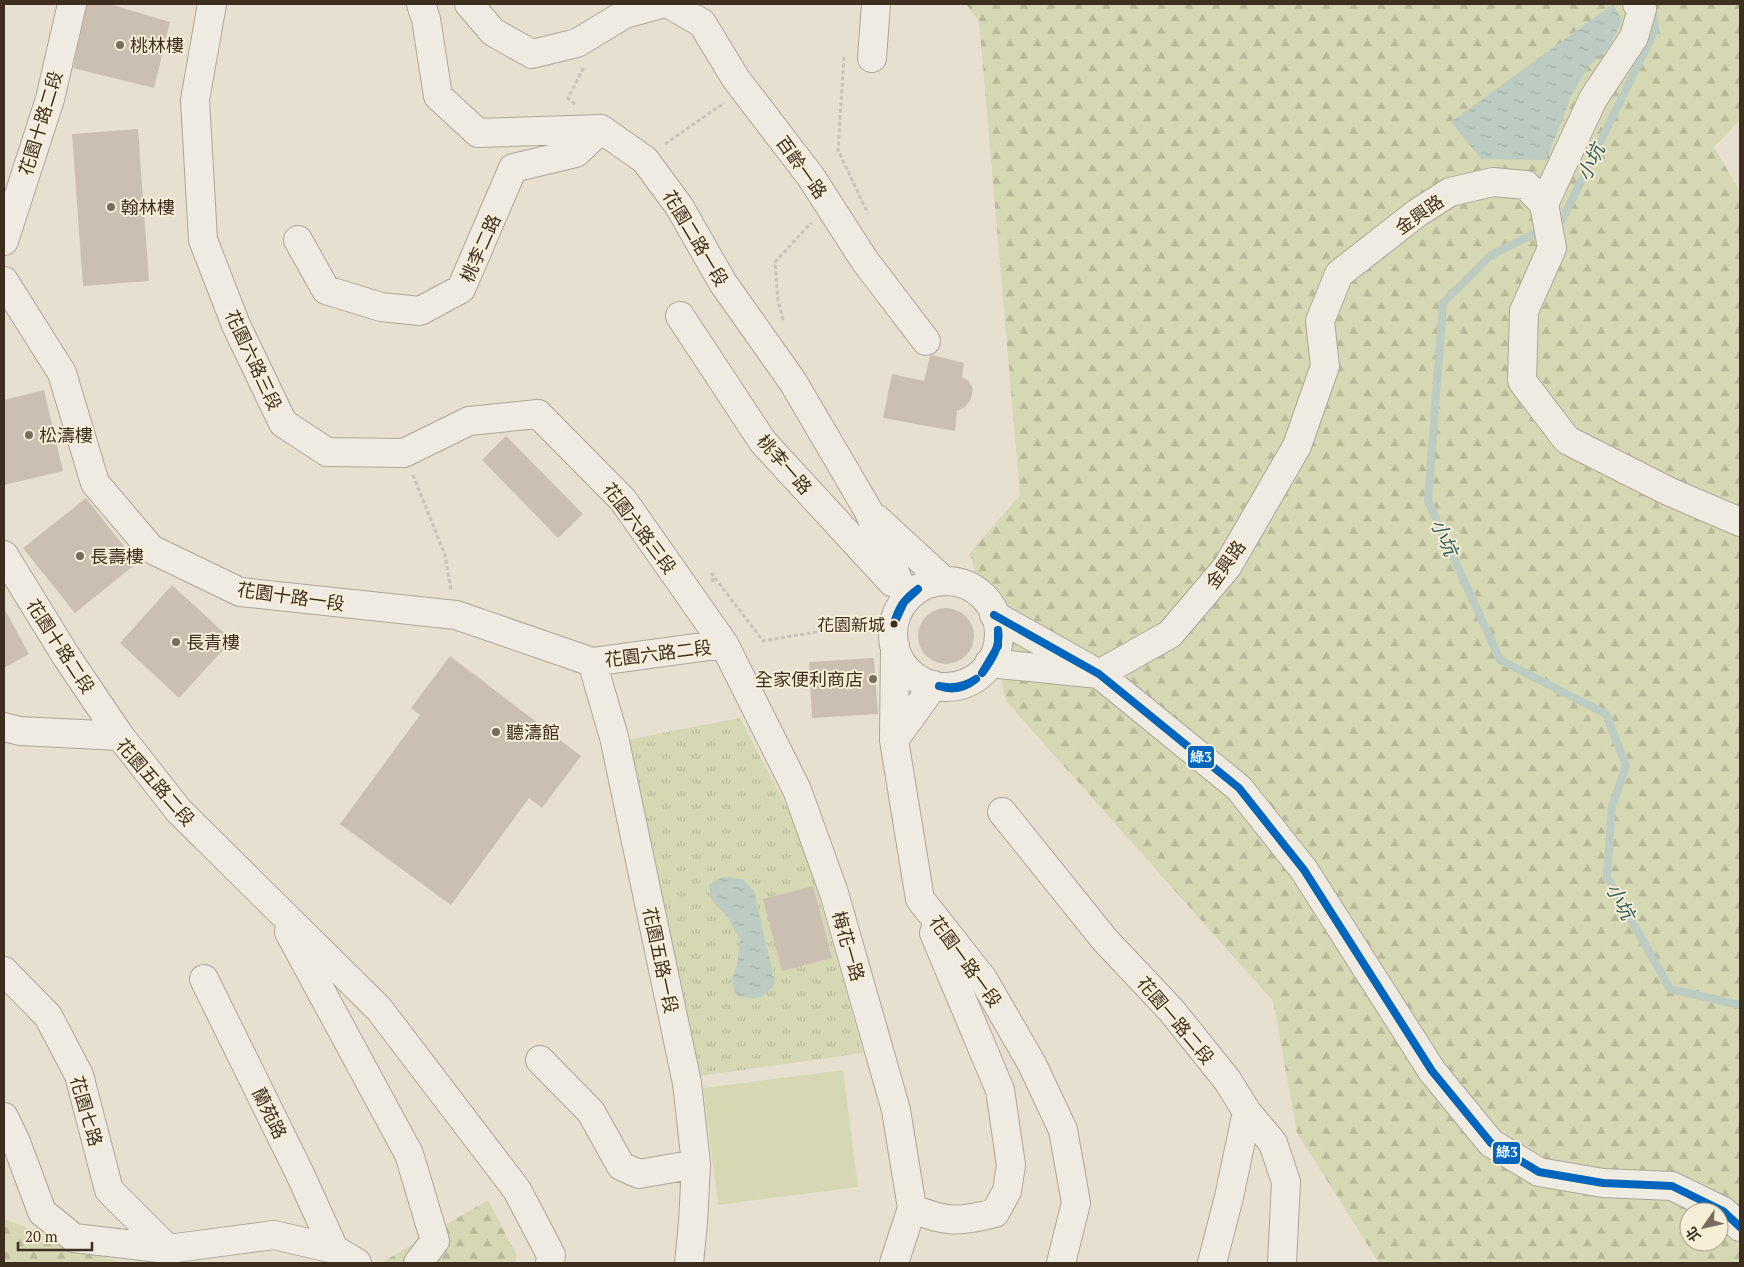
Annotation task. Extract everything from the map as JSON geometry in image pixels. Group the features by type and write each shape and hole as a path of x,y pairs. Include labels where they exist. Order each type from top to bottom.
{"street":[{"name":"花園十路二段","path":"4,241 50,99 72,4"},
{"name":"花園六路三段","path":"212,4 195,100 202,240 236,326 283,422 327,452 404,453 469,421 538,414 623,500 724,644"},
{"path":"421,4 426,19 438,96 478,133 601,129"},
{"path":"469,4 493,32 532,54 577,43 624,14 661,4"},
{"name":"百齡一路","path":"670,4 702,23 736,79 811,177 865,261 926,341"},
{"path":"872,58 876,4"},
{"path":"1637,4 1642,9 1634,37 1593,99 1544,204 1552,248 1524,311 1522,380 1567,440 1668,491 1740,522"},
{"name":"桃李二路","path":"298,240 326,290 381,308 420,311 462,289 513,168 576,153 601,129"},
{"name":"花園二路一段","path":"601,129 645,160 679,206 723,283 793,382 868,510 901,608"},
{"name":"金興路","path":"1099,674 1170,634 1227,567 1297,446 1325,366 1320,321 1339,274 1416,213 1450,192 1493,182 1526,185 1544,204"},
{"name":"花園十路一段","path":"4,282 62,374 95,483 151,549 240,592 456,615 592,662"},
{"name":"桃李一路","path":"680,316 763,442 901,608"},
{"path":"868,510 944,581"},
{"name":"花園十路二段","path":"4,555 66,656 120,736"},
{"path":"944,581 961,582 975,589 988,600 1000,631 998,648 980,677 966,685 950,689 920,682 908,672 899,660 892,632 901,608 916,590 929,583 944,581"},
{"path":"994,616 1099,674 1239,788 1304,870 1432,1071 1491,1143 1539,1172 1603,1183 1672,1186 1723,1211 1740,1227"},
{"name":"花園六路二段","path":"592,662 724,644"},
{"name":"梅花一路","path":"724,644 797,790 834,893 896,1110 912,1208 894,1263"},
{"name":"花園一路一段","path":"895,646 894,740 920,899 983,979 1032,1064 1063,1130 1076,1203 1061,1263"},
{"name":"花園五路一段","path":"592,662 614,737 687,1083 696,1164 689,1263"},
{"path":"989,663 1099,674"},
{"path":"894,740 934,685"},
{"name":"花園五路二段","path":"4,727 20,731 120,736 179,811 276,908"},
{"name":"花園一路二段","path":"1002,812 1105,940 1172,1010 1228,1081 1247,1112 1273,1143 1286,1182 1282,1263"},
{"path":"912,1208 934,1218 956,1220 976,1218 995,1213 1007,1191 1011,1165 1000,1090 920,899"},
{"path":"276,908 409,1154 435,1241 418,1263"},
{"path":"276,908 379,1009 429,1073 517,1190 551,1254 550,1263"},
{"name":"花園七路","path":"4,971 48,1016 79,1075 109,1190 168,1250"},
{"name":"蘭苑路","path":"204,979 300,1174 334,1249"},
{"path":"540,1060 590,1112 620,1166 639,1174 696,1164"},
{"path":"1212,1263 1230,1197 1247,1112"},
{"path":"4,1117 16,1142 42,1212 74,1238 168,1250 274,1235 334,1249 357,1263"}],"path":[{"path":"844,54 838,150 873,224 850,238"},
{"path":"585,65 568,98 601,129"},
{"path":"663,145 724,102"},
{"path":"786,329 778,301 775,262 814,220 830,207"},
{"path":"404,453 445,555 456,615"},
{"path":"714,583 712,574 763,640 901,608"}],"green space":[{"path":"966,4 1740,4 1740,120 1714,147 1740,192 1740,1263 1379,1263 1297,1133 1273,1001 1006,701 970,553 1020,495 979,21"},
{"path":"740,718 802,836 863,1053 700,1076 626,740"},
{"path":"843,1070 858,1187 718,1205 703,1088"},
{"path":"488,1200 516,1254 516,1263 381,1263"},
{"path":"4,1219 122,1263 4,1263"}],"water":[{"path":"1613,4 1622,20 1609,47 1589,66 1572,94 1546,160 1481,159 1451,122"},
{"path":"723,877 743,879 754,891 775,983 767,993 758,998 736,995 731,980 737,965 740,941 727,916 712,901 709,884"}],"building":[{"name":"桃林樓","path":"87,4 109,4 170,22 154,88 73,68"},
{"name":"翰林樓","path":"138,129 149,281 83,286 72,134"},
{"path":"930,356 964,363 962,377 969,381 973,389 971,399 965,407 957,411 955,431 883,418 892,374 924,381"},
{"name":"松濤樓","path":"44,390 63,471 4,485 4,400"},
{"path":"506,436 583,514 558,538 482,460"},
{"name":"長壽樓","path":"86,498 137,563 75,613 23,548"},
{"name":"長青樓","path":"172,585 232,640 179,698 120,643"},
{"path":"4,608 29,654 4,668"},
{"path":"946,608 961,613 969,621 974,636 969,651 961,659 946,664 931,659 923,651 918,636 923,621 931,613"},
{"path":"450,656 581,756 542,808 529,798 451,905 340,824 420,715 411,708"},
{"path":"874,658 878,714 812,718 809,662"},
{"path":"813,886 832,958 782,971 763,899"}],"waterway":[{"name":"小坑","path":"1653,8 1655,30 1562,220 1491,255 1443,303 1428,501 1500,660 1606,714 1626,766 1612,806 1607,877 1670,989 1740,1005"}],"transit line":[{"name":"綠3","path":"894,624 903,604 918,589"},
{"name":"綠3","path":"894,624 904,602 918,589"},
{"name":"綠3","path":"994,615 1099,674 1239,788 1304,870 1432,1071 1491,1143 1539,1172 1603,1183 1672,1186 1723,1211 1740,1227"},
{"name":"綠3","path":"982,673 997,647 998,630"},
{"name":"綠3","path":"982,673 998,646 998,630"},
{"name":"綠3","path":"939,686 958,687 976,679"},
{"name":"綠3","path":"939,686 959,688 968,685 976,679"}],"place":[{"name":"桃林樓","path":"120,45"},
{"name":"翰林樓","path":"111,207"},
{"name":"松濤樓","path":"29,435"},
{"name":"長壽樓","path":"80,556"},
{"name":"花園新城","path":"894,624"},
{"name":"長青樓","path":"176,642"},
{"name":"全家便利商店","path":"873,679"},
{"name":"聽濤館","path":"496,732"}]}
